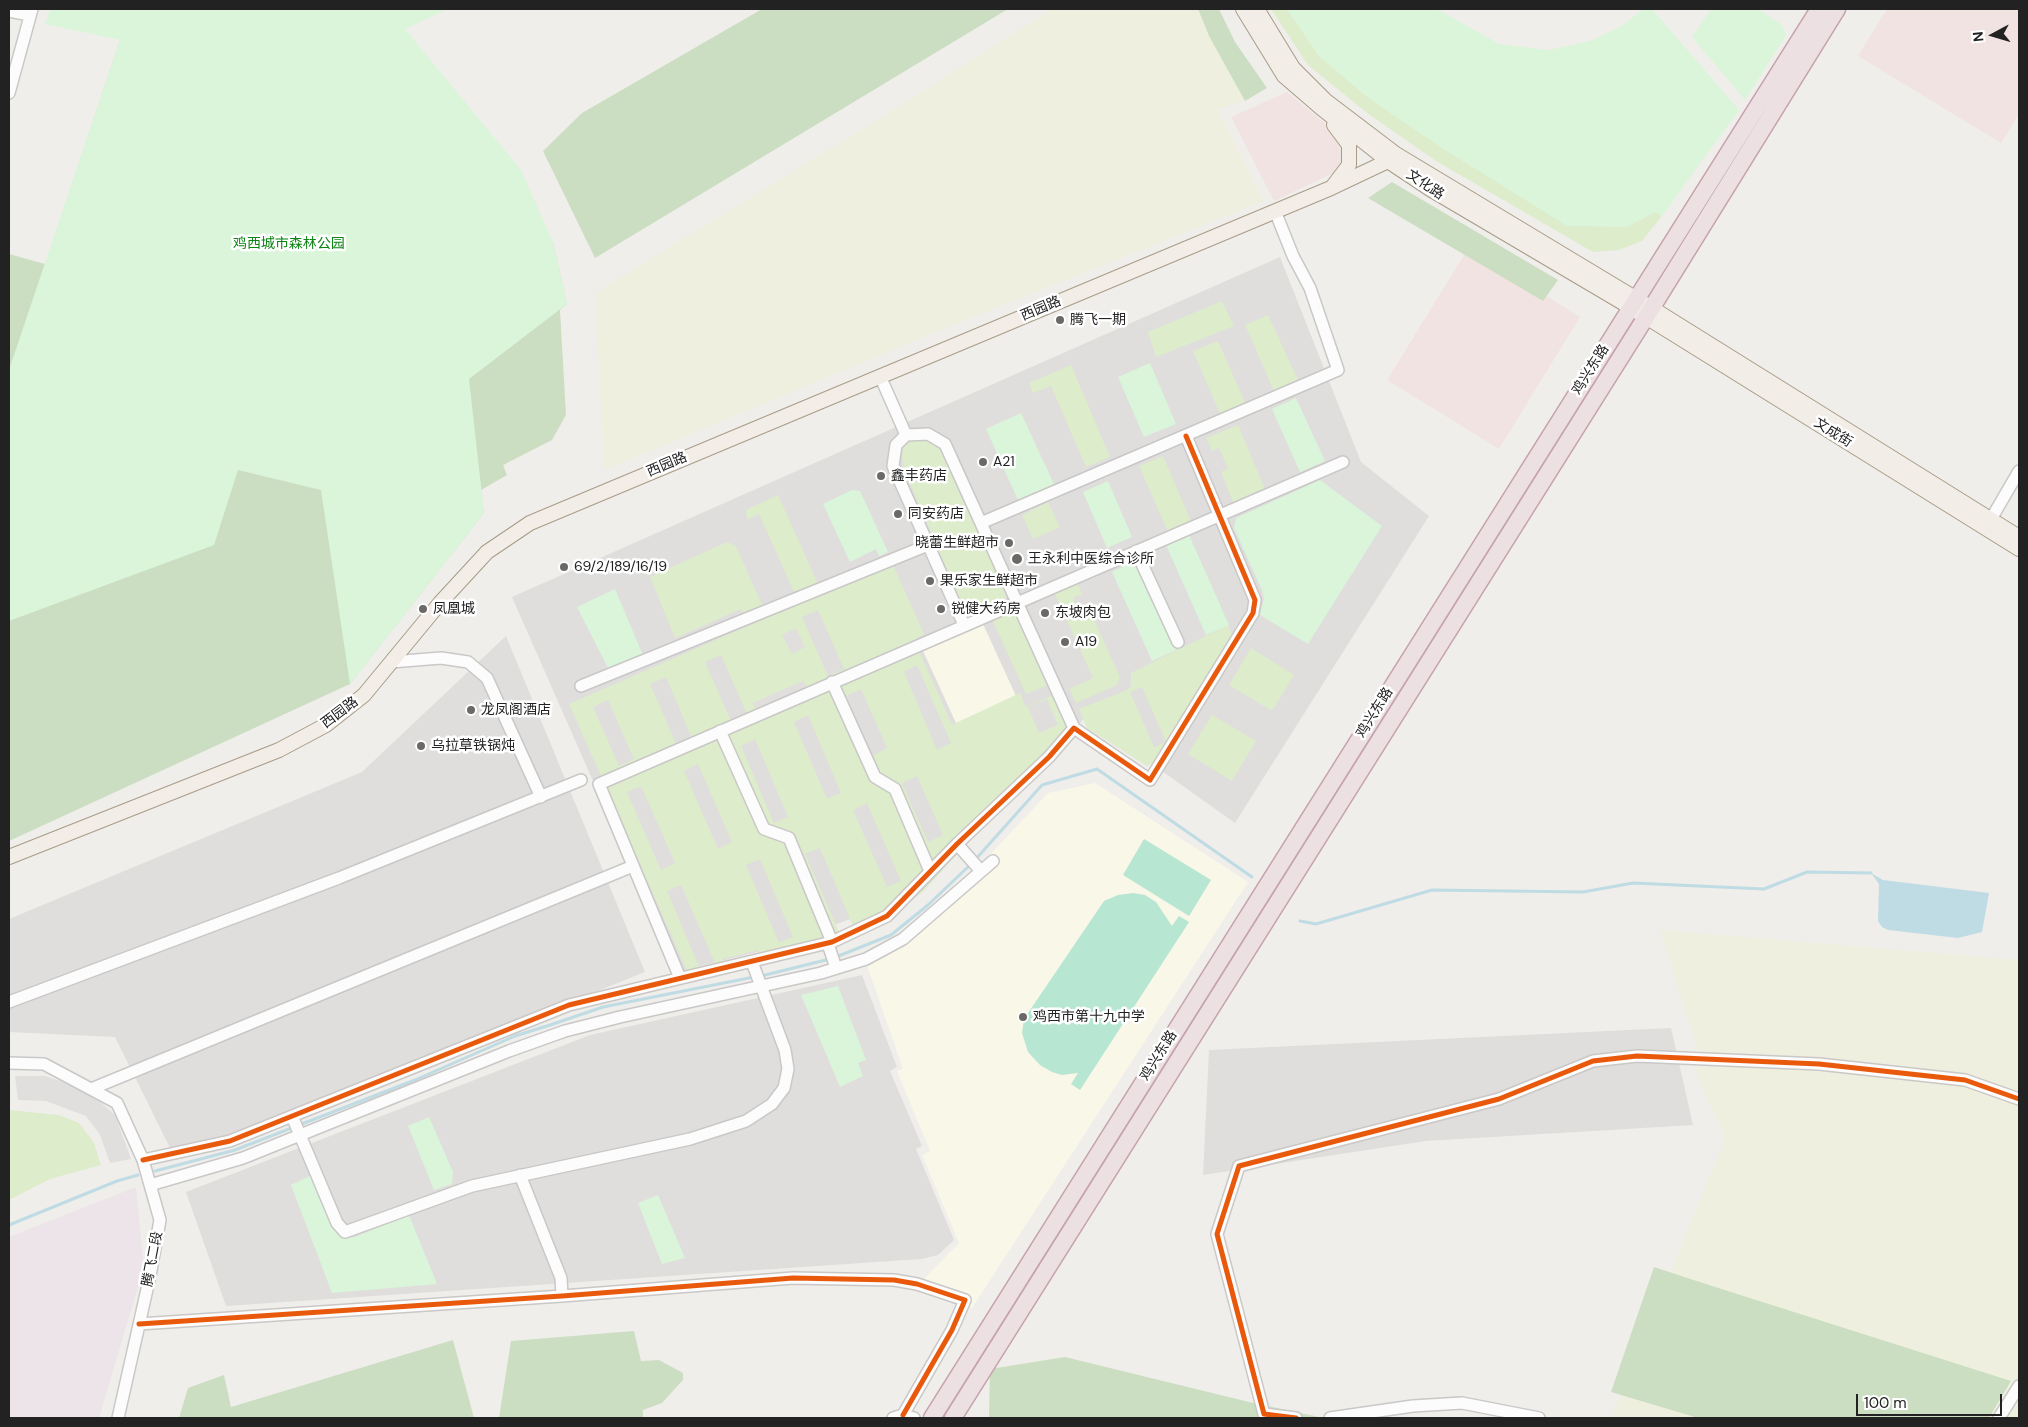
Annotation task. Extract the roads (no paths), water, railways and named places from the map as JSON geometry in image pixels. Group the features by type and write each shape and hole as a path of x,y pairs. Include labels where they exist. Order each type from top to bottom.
{"highway":[{"name":"鸡兴东路","path":"932,1418 1819,9"},
{"name":"鸡兴东路","path":"953,1418 1649,312 1837,9"}],"main road":[{"name":"文化路","path":"1243,9 1284,76 1321,108 1392,157"},
{"name":"文化路","path":"1256,9 1293,68 1325,100 1430,189 1649,312"},
{"path":"1321,108 1349,145 1349,165 1331,188"},
{"name":"西园路","path":"9,857 279,750 326,725 364,695 487,552 530,522 1331,188 1392,157"},
{"name":"文成街","path":"1649,312 1988,524 2019,549"},
{"name":"文成街","path":"1988,524 2019,536"}],"street":[{"path":"9,11 31,12 9,93"},
{"path":"981,523 1338,370 1310,288 1292,255 1275,211"},
{"path":"880,376 906,435"},
{"path":"964,625 893,466 896,445 906,435 928,434 945,444 1074,728 1150,780 1253,613 1255,600 1221,515 1186,436"},
{"path":"680,978 599,784 1343,462"},
{"path":"1988,524 2019,471"},
{"path":"581,686 928,545"},
{"path":"1136,551 1178,642"},
{"path":"391,662 441,658 468,662 487,678 541,797"},
{"path":"832,682 875,778 895,789 930,871"},
{"path":"143,1160 236,1138 569,1005 830,943 887,916 957,844 1049,757 1074,728"},
{"path":"720,731 764,830 789,838 830,943 836,968"},
{"path":"9,1002 311,889 581,780"},
{"path":"957,844 981,871"},
{"path":"150,1185 243,1158 509,1050 565,1031 761,986 866,959 904,939 993,861"},
{"path":"91,1089 633,866"},
{"path":"292,1116 337,1224 345,1232 472,1186 520,1174 690,1139 746,1121 772,1104 784,1088 788,1069 785,1050 752,962"},
{"path":"1296,1418 1264,1414 1217,1234 1239,1166 1499,1099 1593,1061 1637,1056 1820,1064 1965,1080 2019,1098"},
{"name":"腾飞二段","path":"9,1063 44,1064 117,1103 143,1160 160,1220 140,1324 118,1418"},
{"path":"236,1138 243,1158"},
{"path":"187,1150 194,1172"},
{"path":"520,1174 561,1278 562,1296"},
{"path":"140,1324 562,1296 794,1278 894,1280 917,1284 965,1300 952,1330 903,1417"},
{"path":"1999,1418 2019,1386"},
{"path":"1330,1418 1413,1406 1462,1403 1539,1418"}],"water":[{"path":"1871,873 1883,880 1989,893 1982,932 1958,938 1888,930 1882,927 1878,921 1879,884"}],"waterway":[{"path":"975,860 1042,785 1097,769 1252,877"},
{"path":"836,957 891,935 928,905 971,864"},
{"path":"1300,921 1316,924 1432,890 1583,892 1633,883 1764,889 1807,872 1871,873"},
{"path":"761,976 830,959"},
{"path":"155,1171 235,1150 415,1080 515,1036 603,1007 754,977"},
{"path":"9,1225 117,1181 138,1175"}],"place":[{"name":"腾飞一期","path":"1060,320"},
{"name":"A21","path":"983,462"},
{"name":"鑫丰药店","path":"881,476"},
{"name":"同安药店","path":"898,514"},
{"name":"晓蕾生鲜超市","path":"1009,543"},
{"name":"王永利中医综合诊所","path":"1017,559"},
{"name":"69/2/189/16/19","path":"564,567"},
{"name":"果乐家生鲜超市","path":"930,581"},
{"name":"凤凰城","path":"423,609"},
{"name":"锐健大药房","path":"941,609"},
{"name":"东坡肉包","path":"1045,613"},
{"name":"A19","path":"1065,642"},
{"name":"龙凤阁酒店","path":"471,710"},
{"name":"乌拉草铁锅炖","path":"421,746"},
{"name":"鸡西市第十九中学","path":"1023,1017"}],"park label":[{"name":"鸡西城市森林公园","path":"289,244"}]}
